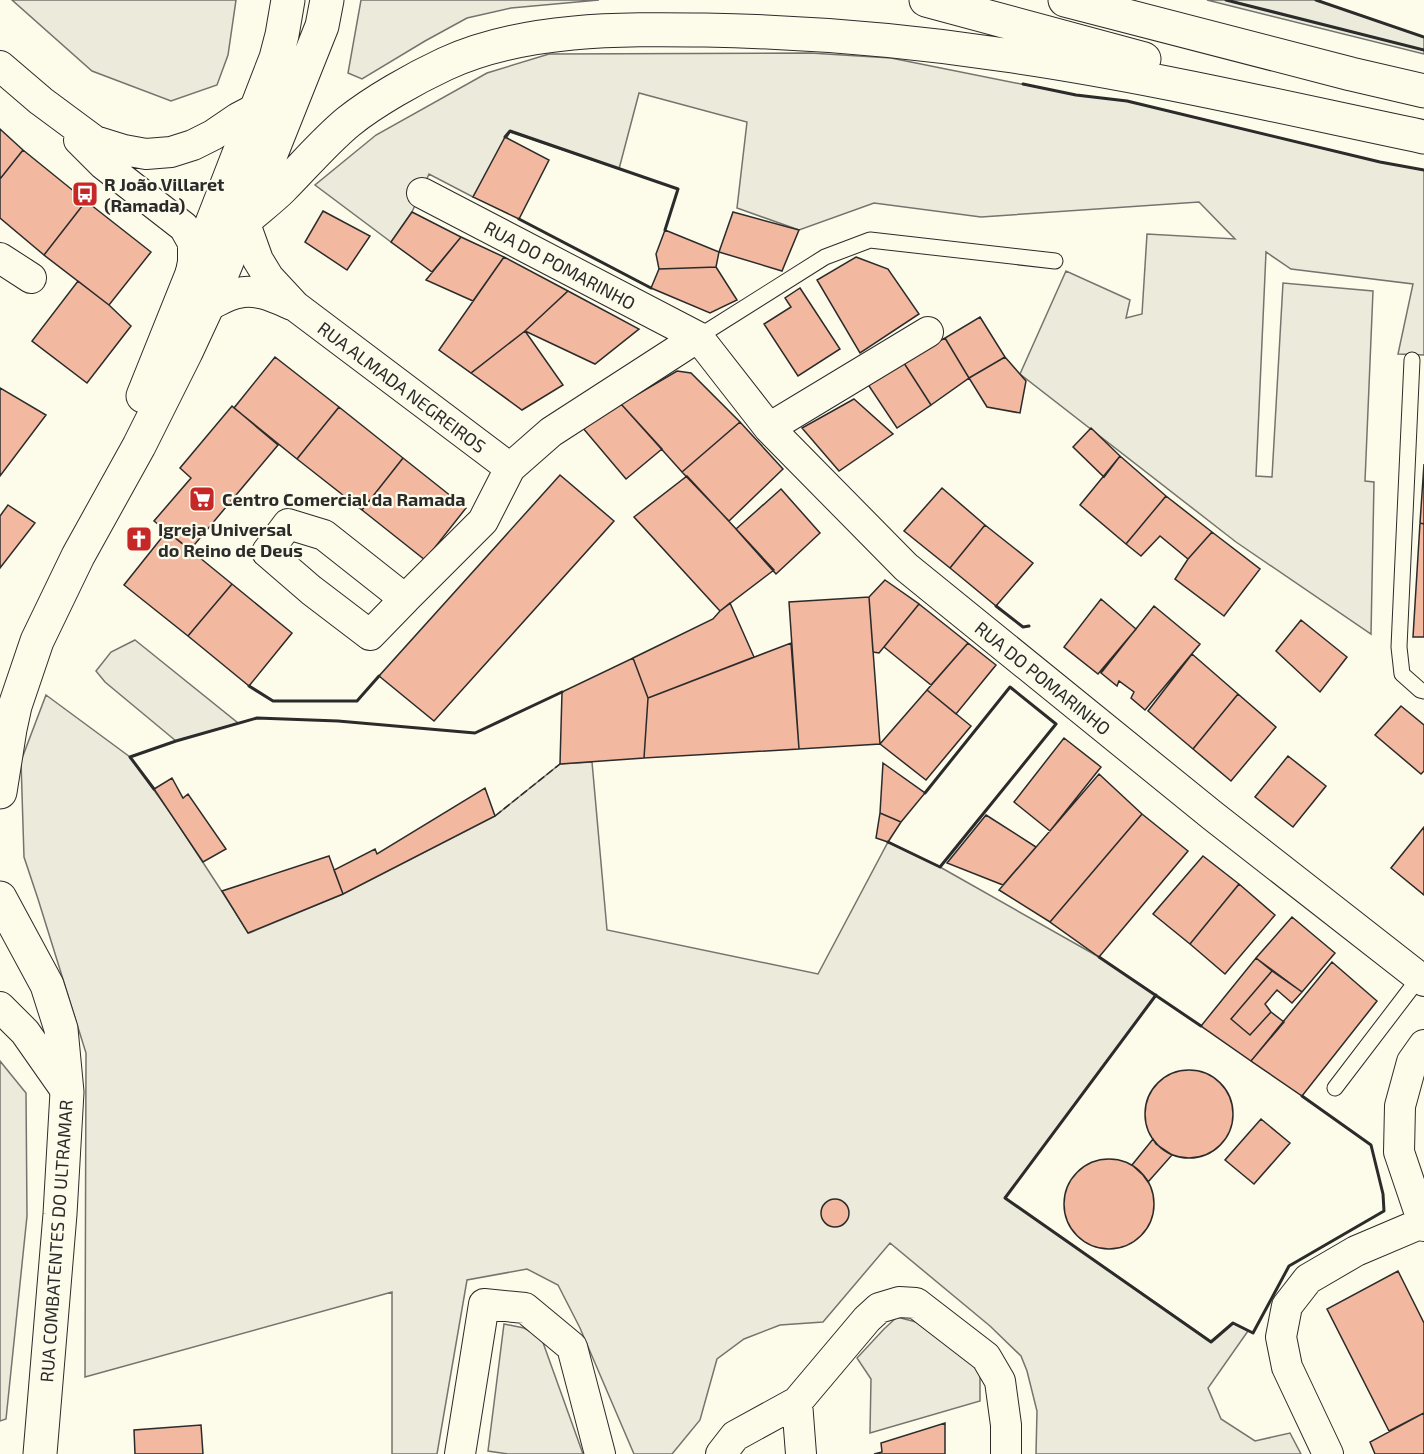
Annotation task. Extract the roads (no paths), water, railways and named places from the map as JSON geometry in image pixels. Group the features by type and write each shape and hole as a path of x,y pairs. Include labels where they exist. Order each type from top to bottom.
{"main road":[{"path":"198,295 257,108 276,58 288,0"},
{"path":"0,792 13,714 37,641 198,295 244,221 322,26 327,0"},
{"path":"926,0 1424,135"},
{"path":"1077,2 1266,53 1424,91"},
{"path":"244,221 279,191 313,154 352,119 409,83 445,64 480,50 521,41 610,31 689,30 809,34 872,38 937,46 1082,67 1424,135"},
{"path":"0,692 37,641"},
{"name":"RUA COMBATENTES DO ULTRAMAR","path":"0,898 47,985 61,1029 66,1092 60,1214 40,1454"}],"street":[{"path":"0,66 41,101 96,141 146,154 171,152 193,145 257,108"},
{"path":"41,101 104,164 184,227 193,243 193,262 198,295"},
{"name":"RUA DO POMARINHO","path":"422,193 698,337 769,428 906,567 1213,816 1422,980"},
{"name":"RUA ALMADA NEGREIROS","path":"244,221 258,261 269,278 295,306 510,468"},
{"path":"0,258 31,278"},
{"name":"RUA ALMADA NEGREIROS","path":"198,295 252,292 268,295 295,306"},
{"path":"769,428 928,332"},
{"path":"405,599 483,521 510,468 551,432 698,337"},
{"path":"0,1007 25,1032 66,1092"},
{"path":"1328,1454 1287,1367 1281,1337 1287,1306 1308,1279 1356,1251 1423,1224 1399,1152 1400,1106 1412,1062 1424,1045"},
{"path":"722,1454 735,1436 797,1402 867,1319 879,1308 899,1302 916,1302 986,1357 1000,1381 1006,1425 1006,1454"},
{"path":"460,1454 484,1304 525,1308 572,1347 600,1454"},
{"path":"797,1402 801,1454"}],"lane":[{"path":"698,337 825,257 870,240 1055,261"},
{"path":"1412,360 1399,647 1402,674 1424,691"},
{"path":"1335,1088 1422,980"}],"place":[{"name":"R João Villaret (Ramada)","path":"85,194"},
{"name":"Centro Comercial da Ramada","path":"202,499"},
{"name":"Igreja Universal do Reino de Deus","path":"139,539"}]}
